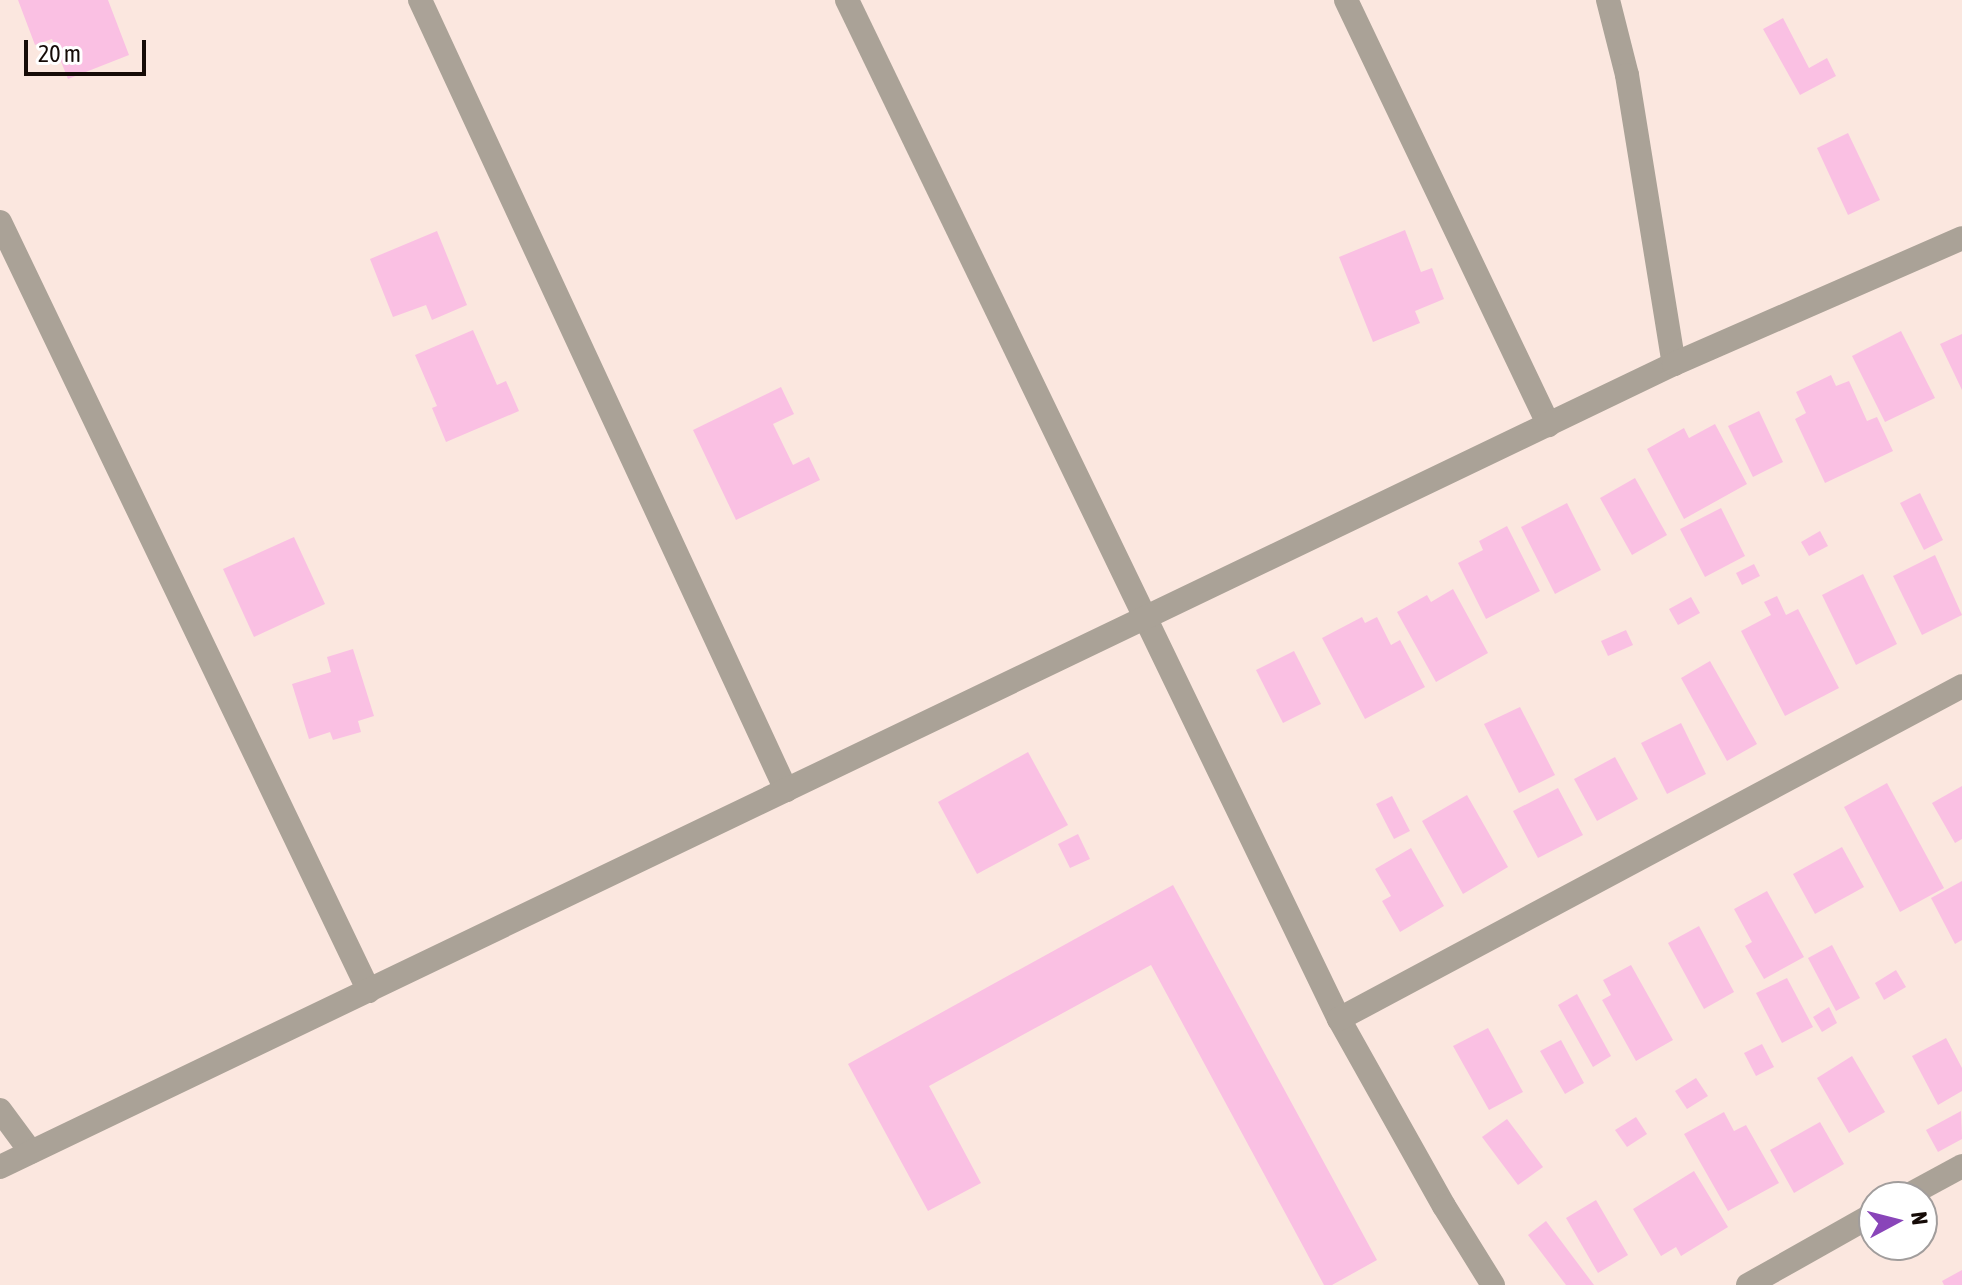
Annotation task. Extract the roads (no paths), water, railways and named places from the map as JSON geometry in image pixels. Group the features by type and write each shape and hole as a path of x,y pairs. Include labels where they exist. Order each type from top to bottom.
{"street":[{"path":"420,0 786,790"},
{"path":"847,0 1339,1019 1444,1206 1493,1285"},
{"path":"1346,0 1549,425"},
{"path":"1608,0 1627,75 1674,364"},
{"path":"0,222 369,991"},
{"path":"0,1167 1674,364 1962,238"},
{"path":"1339,1019 1962,686"},
{"path":"0,1110 31,1152"},
{"path":"1934,1181 1962,1166"},
{"path":"1748,1285 1858,1223"}]}
